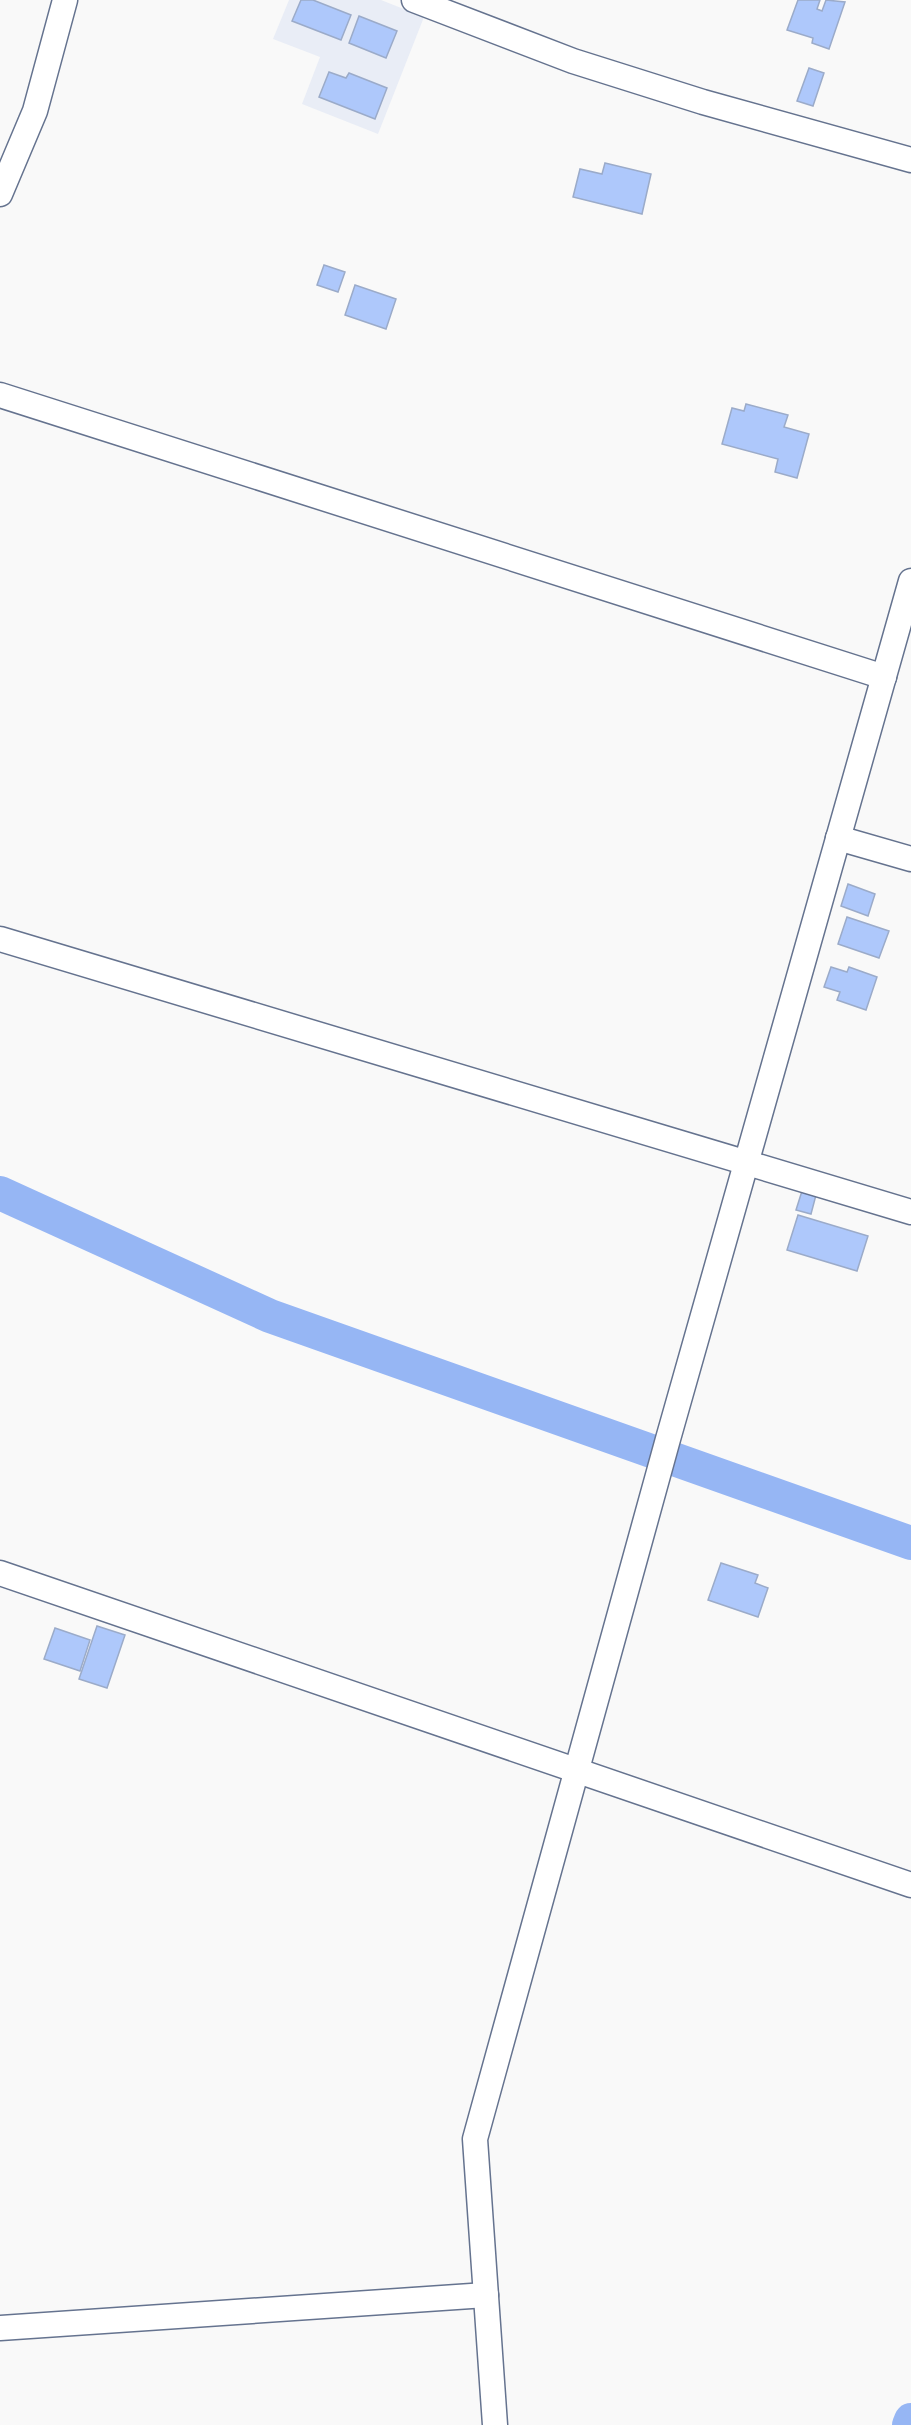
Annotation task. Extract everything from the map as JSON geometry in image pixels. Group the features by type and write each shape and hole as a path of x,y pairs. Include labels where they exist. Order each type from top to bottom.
{"street":[{"path":"0,194 31,120 65,0"},
{"path":"414,0 584,64 702,102 911,160"},
{"path":"0,395 884,677"},
{"path":"495,2425 475,2139 668,1439 911,581"},
{"path":"838,838 911,859"},
{"path":"0,939 911,1212"},
{"path":"0,1573 911,1885"},
{"path":"0,2328 486,2295"}],"shaded area":[{"path":"289,0 381,0 424,17 378,134 302,104 320,57 273,39"}],"building":[{"path":"301,0 313,0 351,15 341,40 292,21"},
{"path":"798,0 820,0 817,9 822,11 826,0 845,2 829,49 812,43 813,38 787,30"},
{"path":"359,16 397,31 386,58 349,43"},
{"path":"809,68 824,73 813,106 797,101"},
{"path":"329,72 346,78 349,73 387,88 375,119 319,97"},
{"path":"605,163 651,174 642,214 573,197 580,169 602,174"},
{"path":"324,265 345,272 338,292 317,285"},
{"path":"355,285 396,299 386,329 345,315"},
{"path":"746,404 788,415 784,427 809,434 797,478 775,472 778,459 722,444 732,408 744,411"},
{"path":"848,884 875,894 868,916 841,906"},
{"path":"847,917 889,931 879,958 838,944"},
{"path":"831,967 847,972 849,967 877,977 866,1010 837,1000 840,992 824,987"},
{"path":"802,1191 816,1195 811,1214 796,1210"},
{"path":"798,1215 868,1236 857,1271 787,1250"},
{"path":"721,1563 758,1575 755,1583 768,1588 758,1617 708,1600"},
{"path":"97,1626 125,1635 107,1688 79,1679"},
{"path":"55,1628 90,1640 80,1671 44,1659"}],"waterway":[{"path":"0,1193 270,1316 911,1543"},
{"path":"909,2425 911,2420"}]}
